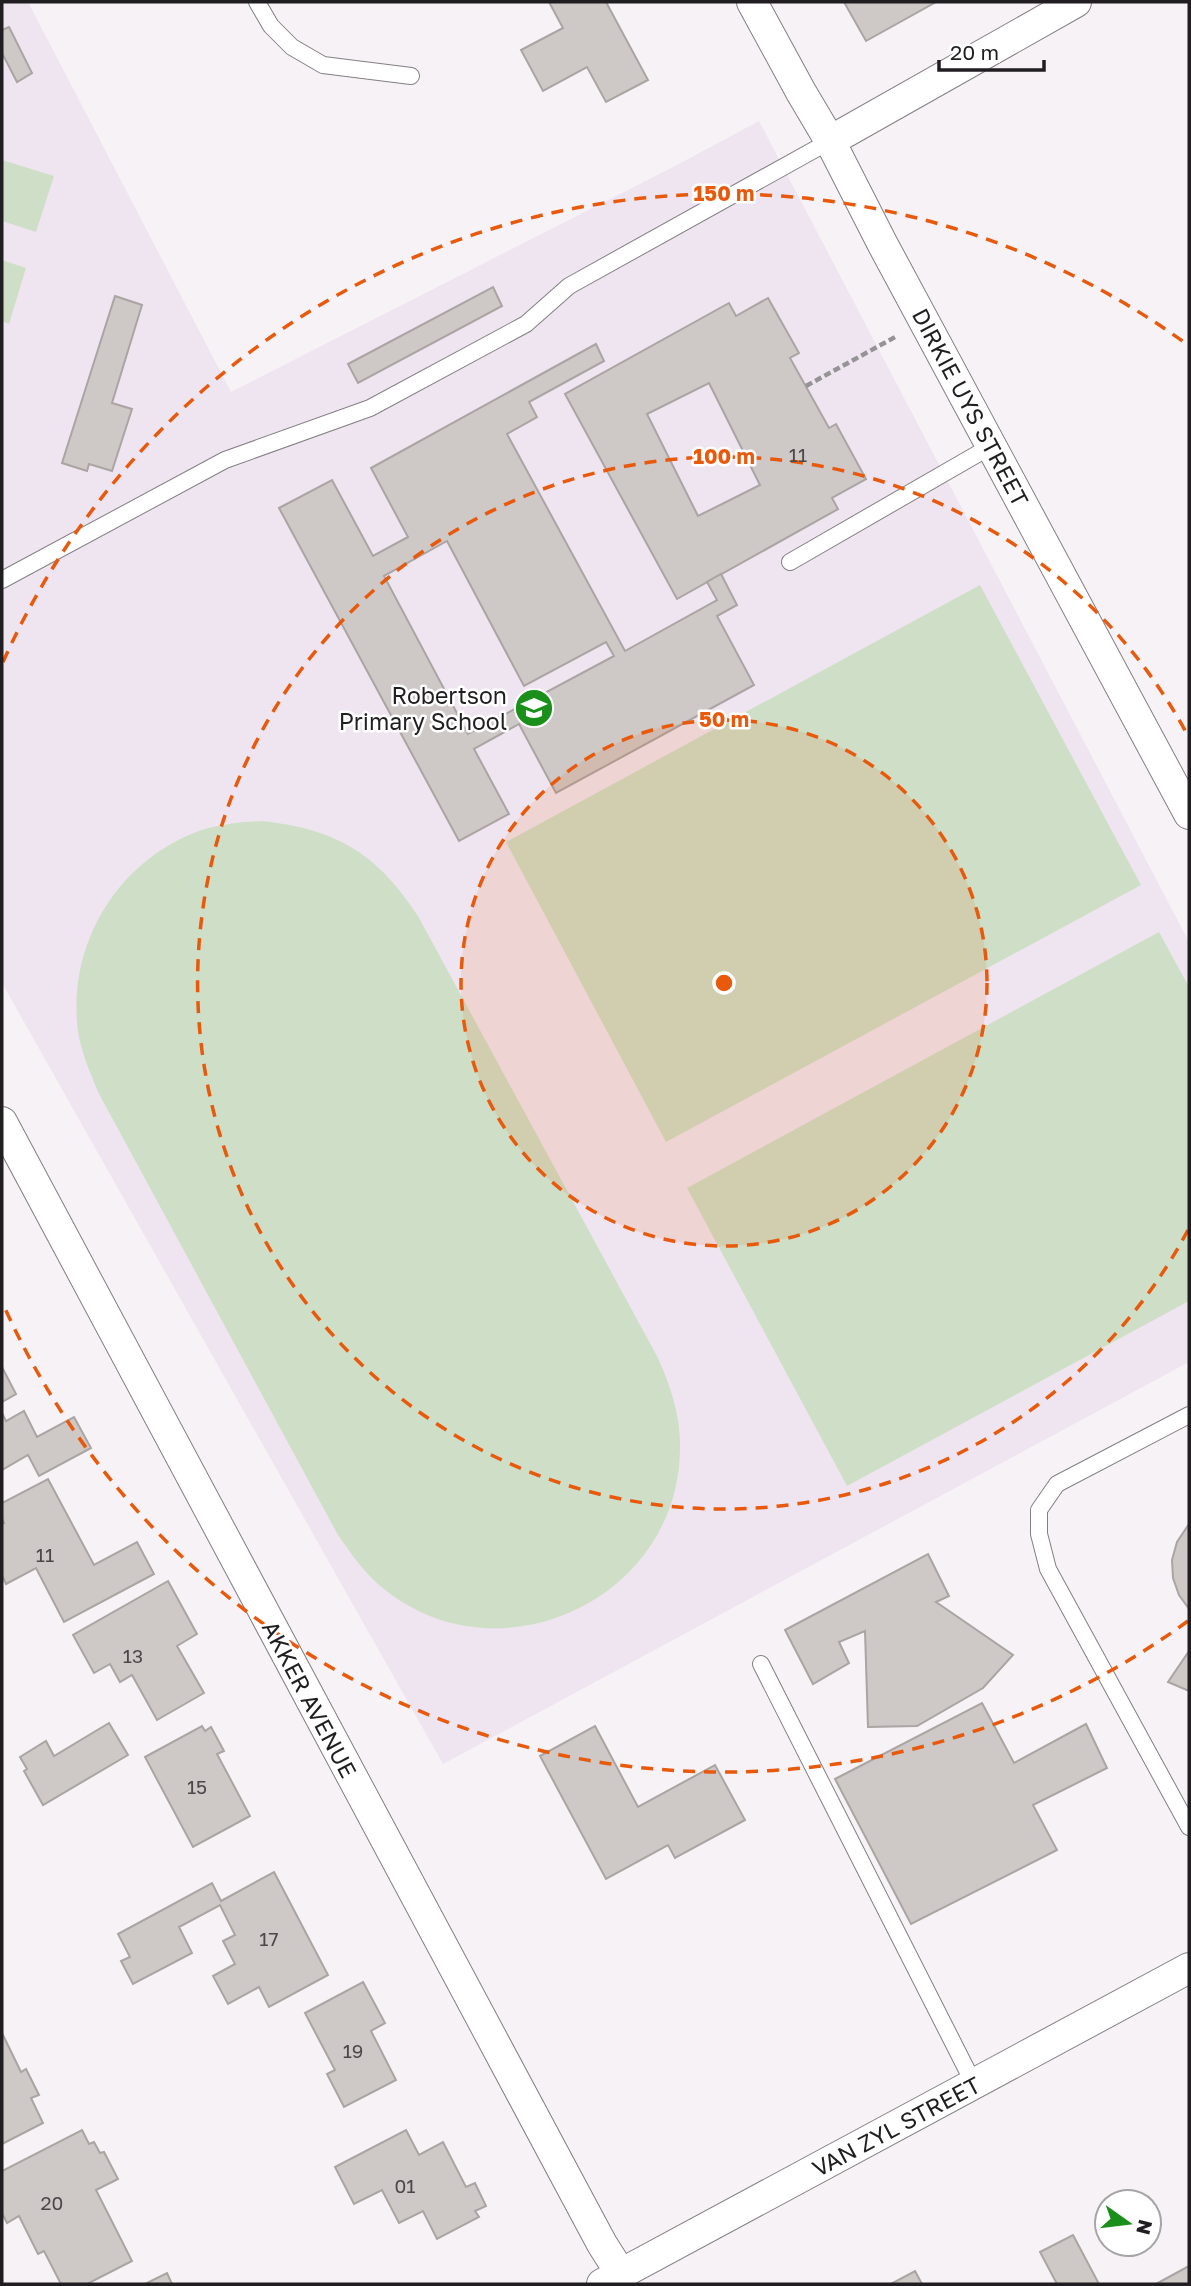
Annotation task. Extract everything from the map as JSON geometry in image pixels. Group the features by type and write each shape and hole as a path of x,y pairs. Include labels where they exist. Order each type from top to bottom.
{"street":[{"name":"DIRKIE UYS STREET","path":"752,2 800,92 830,141 882,243 993,445 1189,814"},
{"path":"830,141 1076,2"},
{"name":"AKKER AVENUE","path":"2,1122 589,2219 611,2279"},
{"name":"VAN ZYL STREET","path":"611,2279 1189,1968"}],"lane":[{"path":"257,2 271,26 292,47 323,65 411,76"},
{"path":"2,580 225,460 370,408 526,324 569,286 830,141"},
{"path":"790,562 993,445"},
{"path":"1189,1415 1057,1484 1039,1510 1039,1534 1048,1569 1189,1827"},
{"path":"761,1664 974,2084"}],"path":[{"path":"806,386 876,345 926,322"}],"shaded area":[{"name":"Robertson Primary School","path":"2,2 28,2 231,392 759,121 1189,942 1189,1362 443,1764 2,983"}],"green space":[{"path":"2,160 54,176 36,232 2,221"},
{"path":"2,260 26,268 9,324 2,321"},
{"path":"980,585 1141,885 666,1142 506,842"},
{"path":"262,821 312,830 333,838 370,860 403,894 418,916 658,1358 667,1380 677,1414 680,1438 671,1504 648,1549 614,1586 571,1612 524,1626 473,1627 424,1613 378,1584 356,1561 338,1535 98,1092 89,1069 78,1031 77,999 81,968 90,938 104,910 122,885 144,863 170,845 199,831"},
{"path":"1159,932 1189,987 1189,1301 847,1486 687,1188"}],"building":[{"path":"549,2 606,2 648,80 606,102 587,67 543,91 521,50 563,28"},
{"path":"844,2 936,2 866,41"},
{"path":"9,27 32,73 17,82 2,53 2,30"},
{"path":"493,287 502,306 358,383 348,364"},
{"path":"115,296 142,305 112,403 132,409 112,471 89,464 87,471 62,463"},
{"path":"768,298 799,353 790,358 829,428 836,424 866,479 832,498 838,509 677,599 565,394 729,303 736,316","holes":["709,383 760,485 698,516 647,414"]},
{"path":"596,344 604,361 529,402 537,417 507,434 625,651 717,600 707,582 721,574 737,605 717,616 754,685 556,793 519,724 474,749 509,814 459,841 279,508 332,480 373,556 408,537 371,468","holes":["447,541 524,686 606,642 614,656 468,734 384,576"]},
{"path":"2,1367 16,1394 2,1402"},
{"path":"24,1411 37,1437 74,1417 91,1448 39,1476 28,1455 2,1470 2,1413 6,1421"},
{"path":"48,1479 94,1565 137,1542 154,1574 64,1622 36,1568 6,1584 2,1575 2,1503"},
{"path":"1189,1524 1189,1609 1179,1595 1173,1578 1172,1560 1177,1542"},
{"path":"928,1554 949,1596 936,1602 1013,1655 983,1688 917,1726 868,1727 865,1631 839,1642 849,1663 813,1684 785,1630"},
{"path":"168,1581 197,1634 177,1646 204,1693 157,1720 132,1675 120,1682 110,1664 94,1673 73,1635"},
{"path":"1189,1651 1189,1691 1168,1682"},
{"path":"982,1703 1014,1763 1086,1724 1107,1768 1033,1805 1057,1850 911,1924 835,1779"},
{"path":"109,1723 128,1755 43,1805 24,1771 27,1769 20,1757 46,1741 54,1756"},
{"path":"202,1726 205,1731 211,1727 224,1751 217,1754 250,1816 193,1847 145,1757"},
{"path":"595,1726 638,1807 715,1765 745,1820 675,1858 668,1845 606,1879 540,1756"},
{"path":"274,1872 328,1975 269,2007 259,1987 228,2004 213,1976 235,1964 223,1941 235,1935 220,1905 179,1927 192,1953 133,1984 121,1961 130,1957 118,1934 212,1883 221,1901"},
{"path":"363,1982 385,2023 371,2031 396,2080 344,2107 327,2074 335,2070 305,2013"},
{"path":"2,2033 21,2072 26,2069 39,2095 31,2098 43,2123 2,2144"},
{"path":"82,2130 89,2144 94,2142 100,2153 104,2152 118,2179 96,2190 132,2261 87,2284 61,2284 44,2251 38,2254 19,2216 7,2223 2,2213 2,2171"},
{"path":"406,2130 419,2155 443,2142 466,2187 475,2183 486,2206 475,2211 479,2217 437,2239 423,2211 399,2223 382,2190 354,2204 335,2167"},
{"path":"1073,2235 1099,2284 1057,2284 1040,2252"},
{"path":"1189,2266 1189,2284 1156,2284"},
{"path":"915,2271 922,2284 891,2284"},
{"path":"167,2273 172,2284 145,2284"}],"place":[{"name":"Robertson Primary School","path":"534,708"}]}
